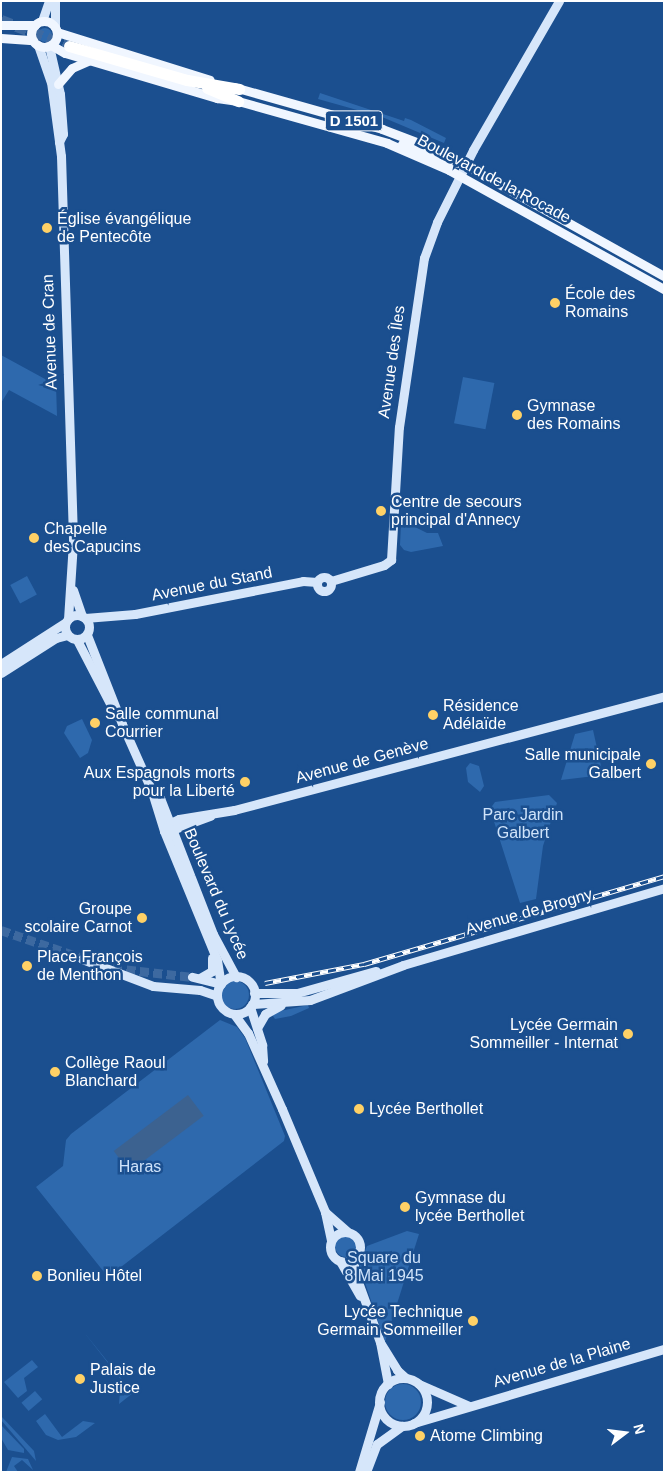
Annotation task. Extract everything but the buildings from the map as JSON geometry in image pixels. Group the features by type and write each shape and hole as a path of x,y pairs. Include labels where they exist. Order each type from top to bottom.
{"highway":[{"name":"Boulevard de la Rocade","path":"69,46 187,80 239,89"},
{"name":"Boulevard de la Rocade","path":"187,80 238,101"}],"main road":[{"path":"35,42 38,23 49,1"},
{"path":"50,46 56,30 55,1"},
{"path":"387,143 413,148 444,161 466,163 559,1"},
{"path":"1,25 38,23 239,89"},
{"path":"1,38 35,42 217,98 238,101"},
{"name":"Avenue de Cran","path":"35,42 50,78 56,134 59,142 70,522 67,529 71,551 71,585 67,635"},
{"name":"Avenue de Cran","path":"50,46 58,84 62,134 59,142"},
{"path":"58,84 72,68 90,60"},
{"name":"Boulevard de la Rocade","path":"239,89 382,129 466,163 664,276"},
{"name":"Boulevard de la Rocade","path":"238,101 387,143 459,176 664,289"},
{"name":"Avenue des Îles","path":"330,581 343,574 384,565 391,560 399,427 419,280 434,229 466,163"},
{"path":"459,176 491,184 498,182"},
{"name":"Avenue du Stand","path":"67,620 84,617 112,618 303,581 318,582 324,577 330,581"},
{"name":"Avenue de Cran","path":"71,585 122,724"},
{"name":"Avenue du Stand","path":"77,640 112,618"},
{"path":"1,664 67,620"},
{"path":"1,672 56,638 67,635 77,640 105,698 122,724 169,828"},
{"name":"Avenue de Genève","path":"169,828 664,696"},
{"name":"Boulevard du Lycée","path":"169,828 209,942 221,984"},
{"name":"Boulevard du Lycée","path":"169,828 213,934 236,977"},
{"name":"Avenue de Brogny","path":"254,993 297,993 403,965 664,888"},
{"path":"209,942 213,968 196,978 221,984 236,977 248,981 254,993 251,1006 257,1028 263,1066"},
{"path":"82,959 153,986 200,990 217,996"},
{"name":"Avenue de Brogny","path":"251,1006 283,1004 318,997 403,965"},
{"path":"221,984 217,996 222,1008 234,1014 248,1033 325,1212 332,1254 340,1261 362,1298"},
{"path":"257,1028 265,1014 283,1004"},
{"path":"234,1014 251,1006"},
{"path":"325,1212 347,1231 356,1236 360,1244 354,1258 354,1271 362,1298 380,1342 397,1370 406,1378 469,1406"},
{"path":"331,1240 336,1234 347,1231"},
{"path":"340,1261 354,1258"},
{"path":"359,1472 380,1402 388,1384 380,1342"},
{"name":"Avenue de la Plaine","path":"414,1423 664,1349"},
{"path":"388,1384 406,1378"},
{"path":"366,1472 377,1444 402,1426 414,1423 426,1406 426,1394 418,1384"},
{"path":"380,1402 386,1418 402,1426"}],"green space":[{"path":"42,28 48,28 52,35 48,42 42,42 38,38 38,32"},
{"path":"320,93 404,121 405,118 411,120 446,138 444,143 382,117 318,99"},
{"path":"1,355 56,385 57,416 9,390 1,403"},
{"path":"463,377 494,383 485,429 454,423"},
{"path":"407,523 427,533 438,533 443,546 411,552 404,550 400,545 401,524"},
{"path":"27,576 37,595 20,603 10,585"},
{"path":"82,719 92,740 88,753 80,758 64,733 67,726"},
{"path":"593,730 603,775 561,780 575,734"},
{"path":"470,763 479,766 484,786 480,792 468,782 466,768"},
{"name":"Parc Jardin Galbert","path":"549,795 557,803 543,846 536,899 520,903 490,809 495,802"},
{"path":"235,981 245,985 249,995 245,1005 235,1009 225,1005 221,995 225,985"},
{"path":"308,1005 309,1008 291,1016 275,1019 271,1013"},
{"name":"Haras","path":"220,1020 237,1027 245,1038 285,1136 284,1141 108,1277 36,1187 63,1166 66,1140 71,1134"},
{"name":"Square du 8 Mai 1945","path":"407,1231 419,1234 385,1342 359,1265 367,1246"},
{"path":"346,1235 354,1238 357,1246 354,1254 346,1257 338,1254 335,1246 338,1238"},
{"path":"83,1331 133,1393 119,1404 120,1391 126,1386"},
{"path":"32,1360 38,1367 24,1378 27,1391 18,1398 4,1382"},
{"path":"403,1384 415,1390 421,1402 415,1414 403,1420 391,1414 385,1402 391,1390"},
{"path":"35,1391 42,1399 29,1411 21,1403"},
{"path":"45,1414 62,1437 83,1421 95,1423 76,1437 58,1440 46,1435 36,1421"},
{"path":"1,1416 34,1451 36,1461 1,1420"},
{"path":"1,1425 24,1449 24,1453 8,1450 1,1438"},
{"path":"12,1457 28,1459 33,1470 22,1460 14,1466 18,1472 6,1472"}],"shaded area":[{"path":"188,1095 204,1116 129,1172 114,1151"}],"tunnel":[{"path":"1,20 69,46"},
{"path":"1,930 88,960"},
{"path":"113,968 192,977"}],"railway":[{"path":"265,983 364,964 664,876"}],"place":[{"name":"Église évangélique de Pentecôte","path":"47,228"},
{"name":"École des Romains","path":"555,303"},
{"name":"Gymnase des Romains","path":"517,415"},
{"name":"Centre de secours principal d'Annecy","path":"381,511"},
{"name":"Chapelle des Capucins","path":"34,538"},
{"name":"Résidence Adélaïde","path":"433,715"},
{"name":"Salle communal Courrier","path":"95,723"},
{"name":"Salle municipale Galbert","path":"651,764"},
{"name":"Aux Espagnols morts pour la Liberté","path":"245,782"},
{"name":"Groupe scolaire Carnot","path":"142,918"},
{"name":"Place François de Menthon","path":"27,966"},
{"name":"Lycée Germain Sommeiller - Internat","path":"628,1034"},
{"name":"Collège Raoul Blanchard","path":"55,1072"},
{"name":"Lycée Berthollet","path":"359,1109"},
{"name":"Gymnase du lycée Berthollet","path":"405,1207"},
{"name":"Bonlieu Hôtel","path":"37,1276"},
{"name":"Lycée Technique Germain Sommeiller","path":"473,1321"},
{"name":"Palais de Justice","path":"80,1379"},
{"name":"Atome Climbing","path":"420,1436"}]}
